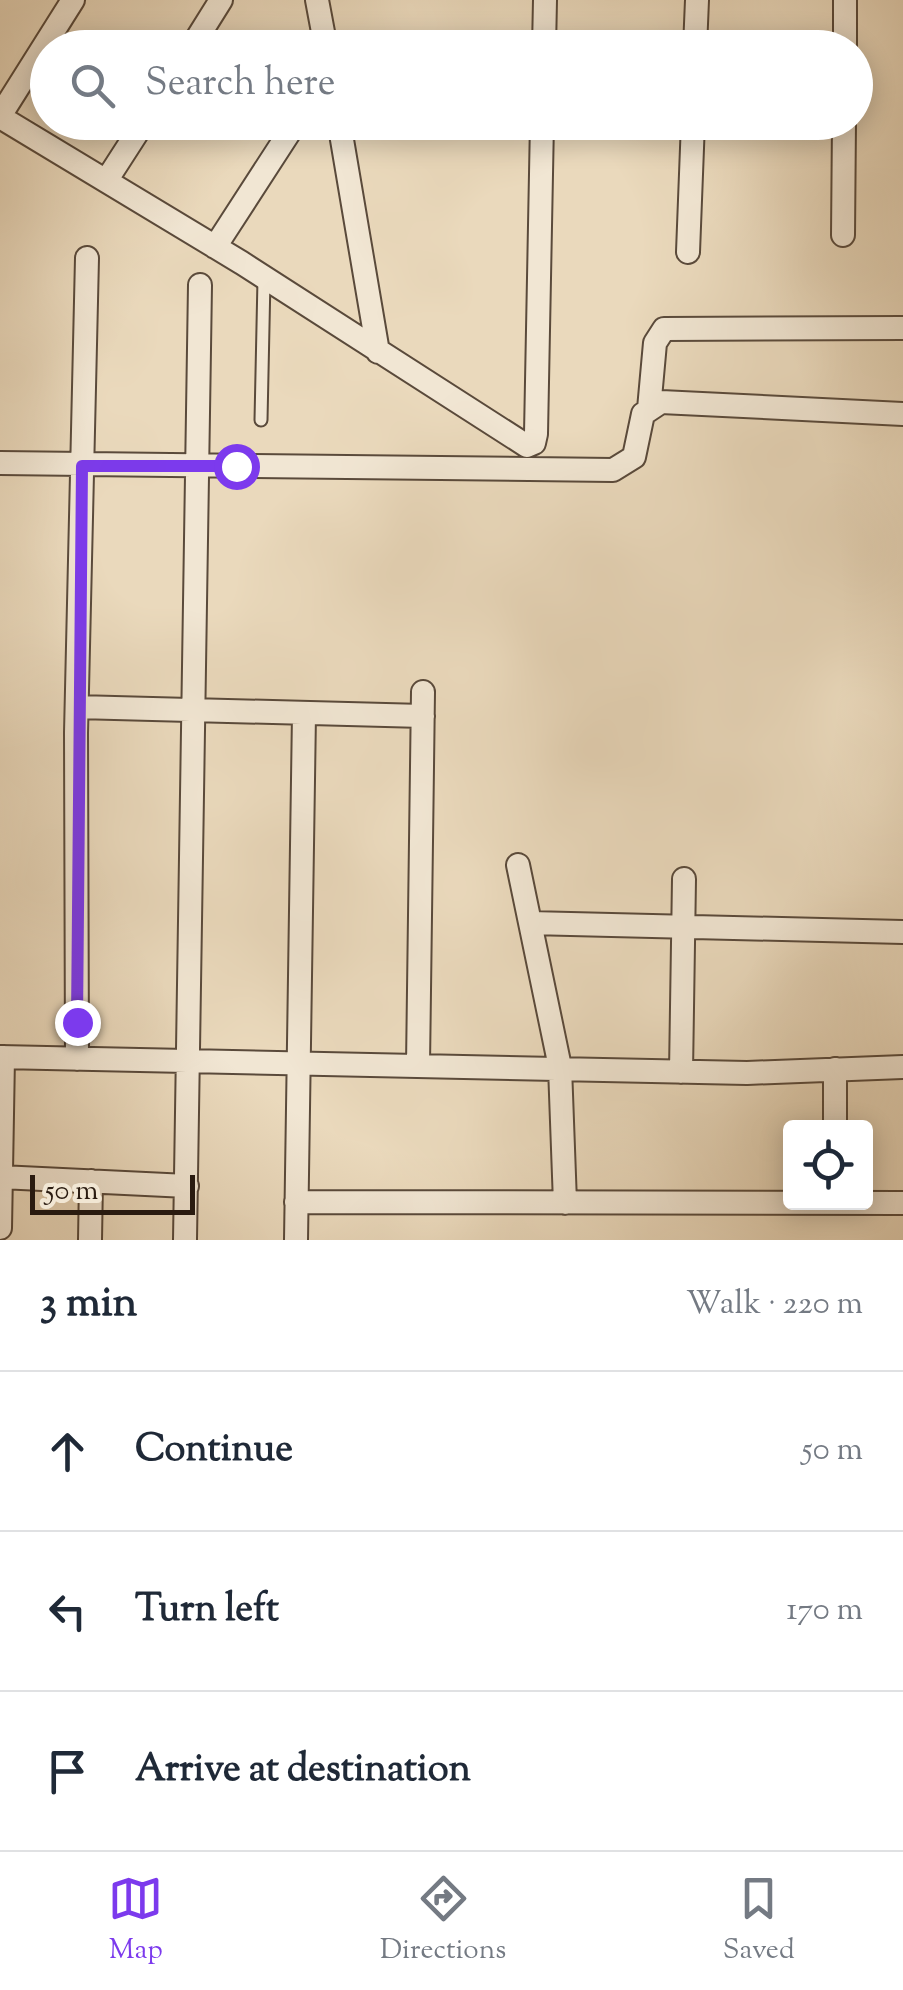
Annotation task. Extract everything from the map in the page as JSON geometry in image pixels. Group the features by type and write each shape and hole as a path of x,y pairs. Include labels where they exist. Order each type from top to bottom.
{"street":[{"path":"53,30 72,0"},
{"path":"202,30 220,0"},
{"path":"317,0 323,30"},
{"path":"544,30 545,0"},
{"path":"696,30 697,0"},
{"path":"845,30 846,0"},
{"path":"30,68 0,116 30,134"},
{"path":"39,140 264,277 526,446 534,444 542,140"},
{"path":"106,181 132,140"},
{"path":"215,247 284,140"},
{"path":"342,140 378,352"},
{"path":"688,252 692,140"},
{"path":"843,235 844,140"},
{"path":"77,1058 77,707 87,258"},
{"path":"185,1240 200,285"},
{"path":"0,463 614,470 634,456 648,409 655,343 664,328 903,328"},
{"path":"648,409 661,402 903,414"},
{"path":"418,1065 422,692"},
{"path":"77,707 423,716"},
{"path":"296,1240 304,714"},
{"path":"518,866 560,1067 565,1203"},
{"path":"681,1072 684,878"},
{"path":"530,923 903,932"},
{"path":"0,1228 2,1057 188,1058 681,1072 903,1068"},
{"path":"835,1069 835,1120"},
{"path":"1,1177 187,1186"},
{"path":"90,1240 91,1181"},
{"path":"296,1202 783,1203"},
{"path":"873,1204 903,1204"}],"lane":[{"path":"261,420 264,277"}],"route":[{"path":"77,1022 76,733 82,466 236,466"}]}
